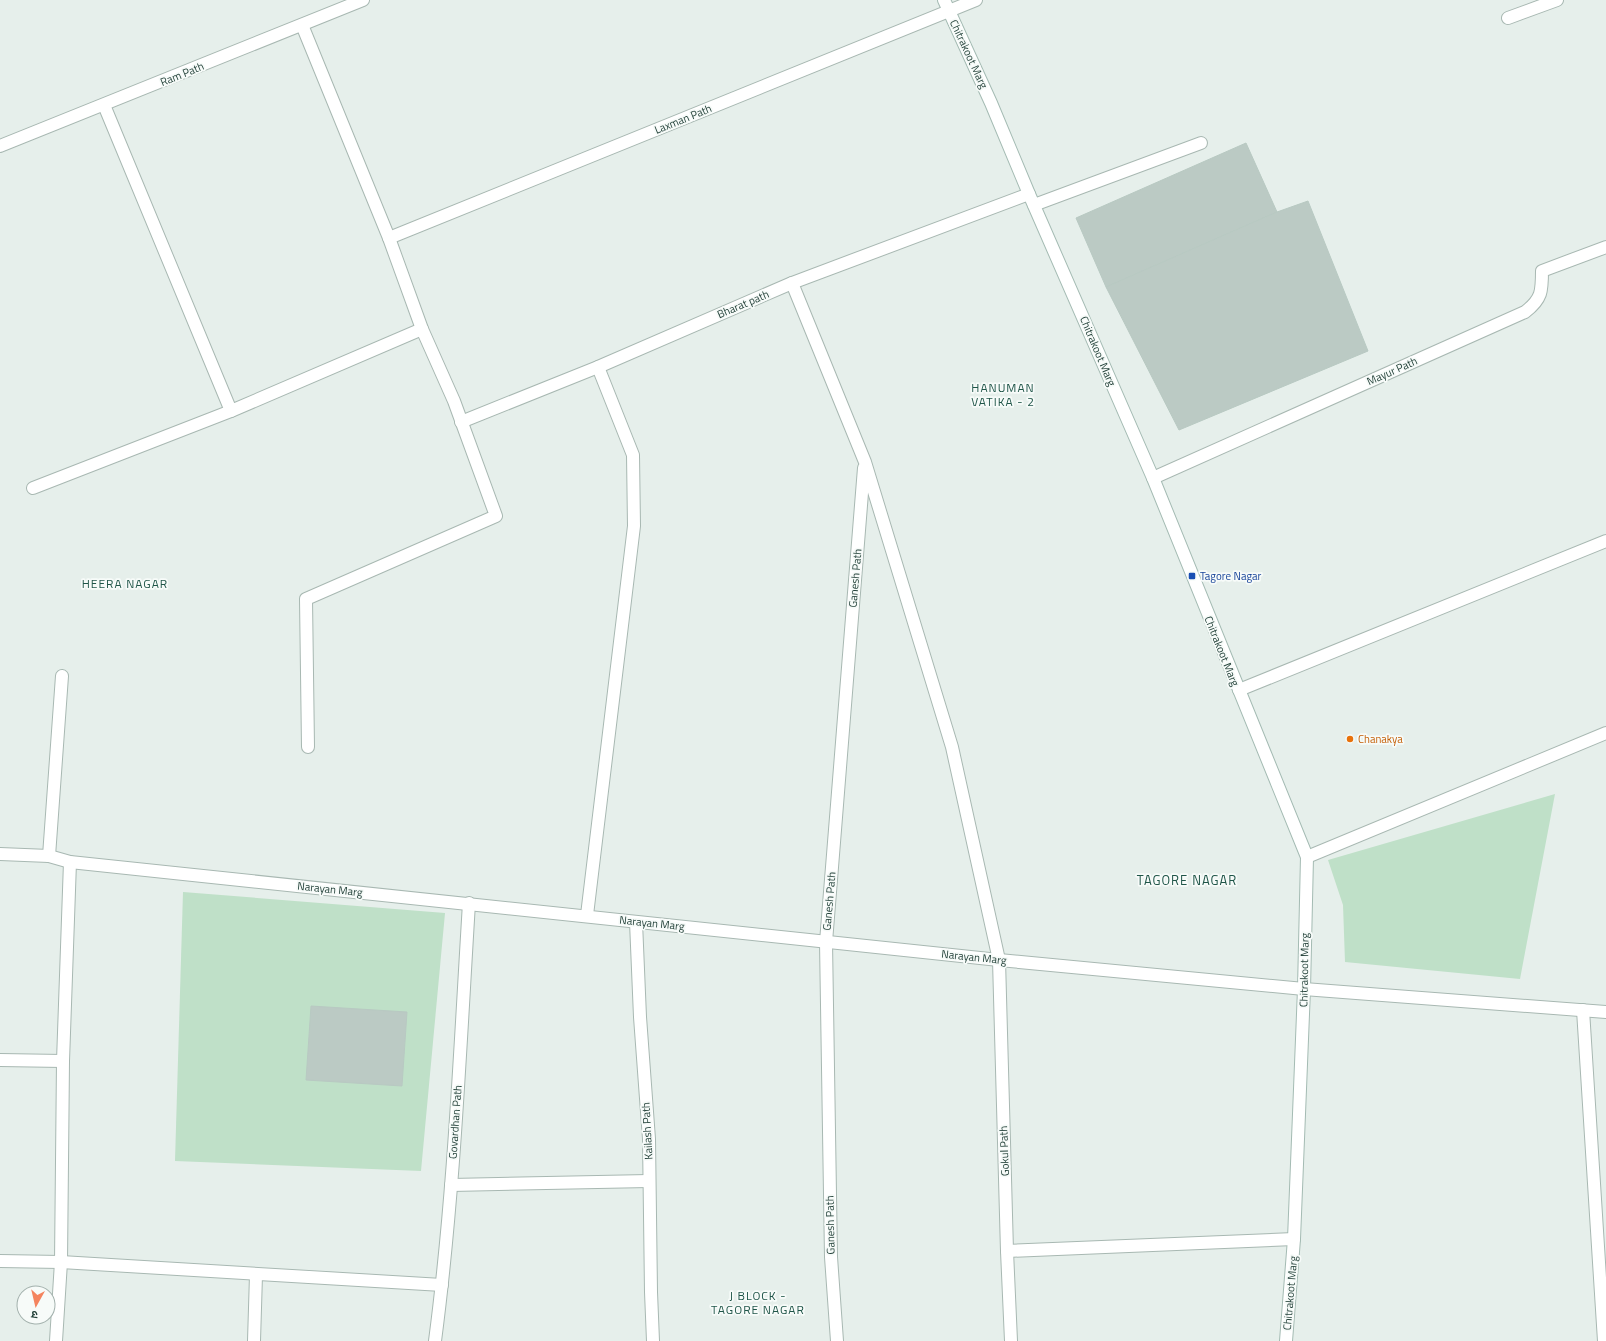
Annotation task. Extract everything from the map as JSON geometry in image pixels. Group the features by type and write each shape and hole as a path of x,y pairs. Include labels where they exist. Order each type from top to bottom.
{"street":[{"name":"Ram Path","path":"0,146 363,0"},
{"name":"Laxman Path","path":"389,238 946,5 976,0"},
{"path":"1508,18 1557,0"},
{"name":"Chitrakoot Marg","path":"946,5 991,103 1031,200 1153,478 1307,858 1304,989 1294,1239 1286,1341"},
{"path":"302,25 389,238 422,329 461,422 496,516 306,599 308,747"},
{"path":"104,105 231,411"},
{"name":"Bharat path","path":"461,422 598,367 792,283 1201,143"},
{"name":"Mayur Path","path":"1153,478 1525,312 1535,304 1542,292 1542,271 1606,247"},
{"name":"Gokul Path","path":"792,283 865,462 952,747 999,960 1011,1341"},
{"path":"33,488 231,411 422,329"},
{"path":"587,915 634,526 633,455 598,367"},
{"name":"Ganesh Path","path":"837,1341 831,1256 826,942 865,462"},
{"path":"1239,690 1606,541"},
{"path":"49,856 62,676"},
{"path":"1307,858 1606,733"},
{"name":"Narayan Marg","path":"0,854 49,856 70,862 587,915 636,922 999,960 1304,989 1606,1012"},
{"path":"56,1341 61,1262 63,1061 70,862"},
{"name":"Govardhan Path","path":"435,1341 442,1285 451,1185 469,903"},
{"name":"Kailash Path","path":"636,922 640,1017 649,1139 653,1341"},
{"path":"1583,1010 1604,1341"},
{"path":"0,1060 63,1061"},
{"path":"451,1185 649,1181"},
{"path":"1007,1251 1294,1239"},
{"path":"0,1261 61,1262 256,1275 442,1285"},
{"path":"254,1341 256,1275"}],"green space":[{"path":"1555,794 1520,979 1345,962 1343,905 1328,860"},
{"path":"183,892 445,913 421,1171 175,1161"}],"building":[{"path":"1246,143 1277,212 1106,287 1076,218"},
{"path":"1308,201 1368,351 1179,430 1106,287 1277,212"},
{"path":"311,1006 407,1012 402,1086 306,1080"}],"place":[{"name":"Tagore Nagar","path":"1192,576"},
{"name":"Chanakya","path":"1350,739"}],"district":[{"name":"HANUMAN VATIKA - 2","path":"1003,395"},
{"name":"HEERA NAGAR","path":"125,584"},
{"name":"TAGORE NAGAR","path":"1187,880"},
{"name":"J BLOCK - TAGORE NAGAR","path":"758,1303"}]}
